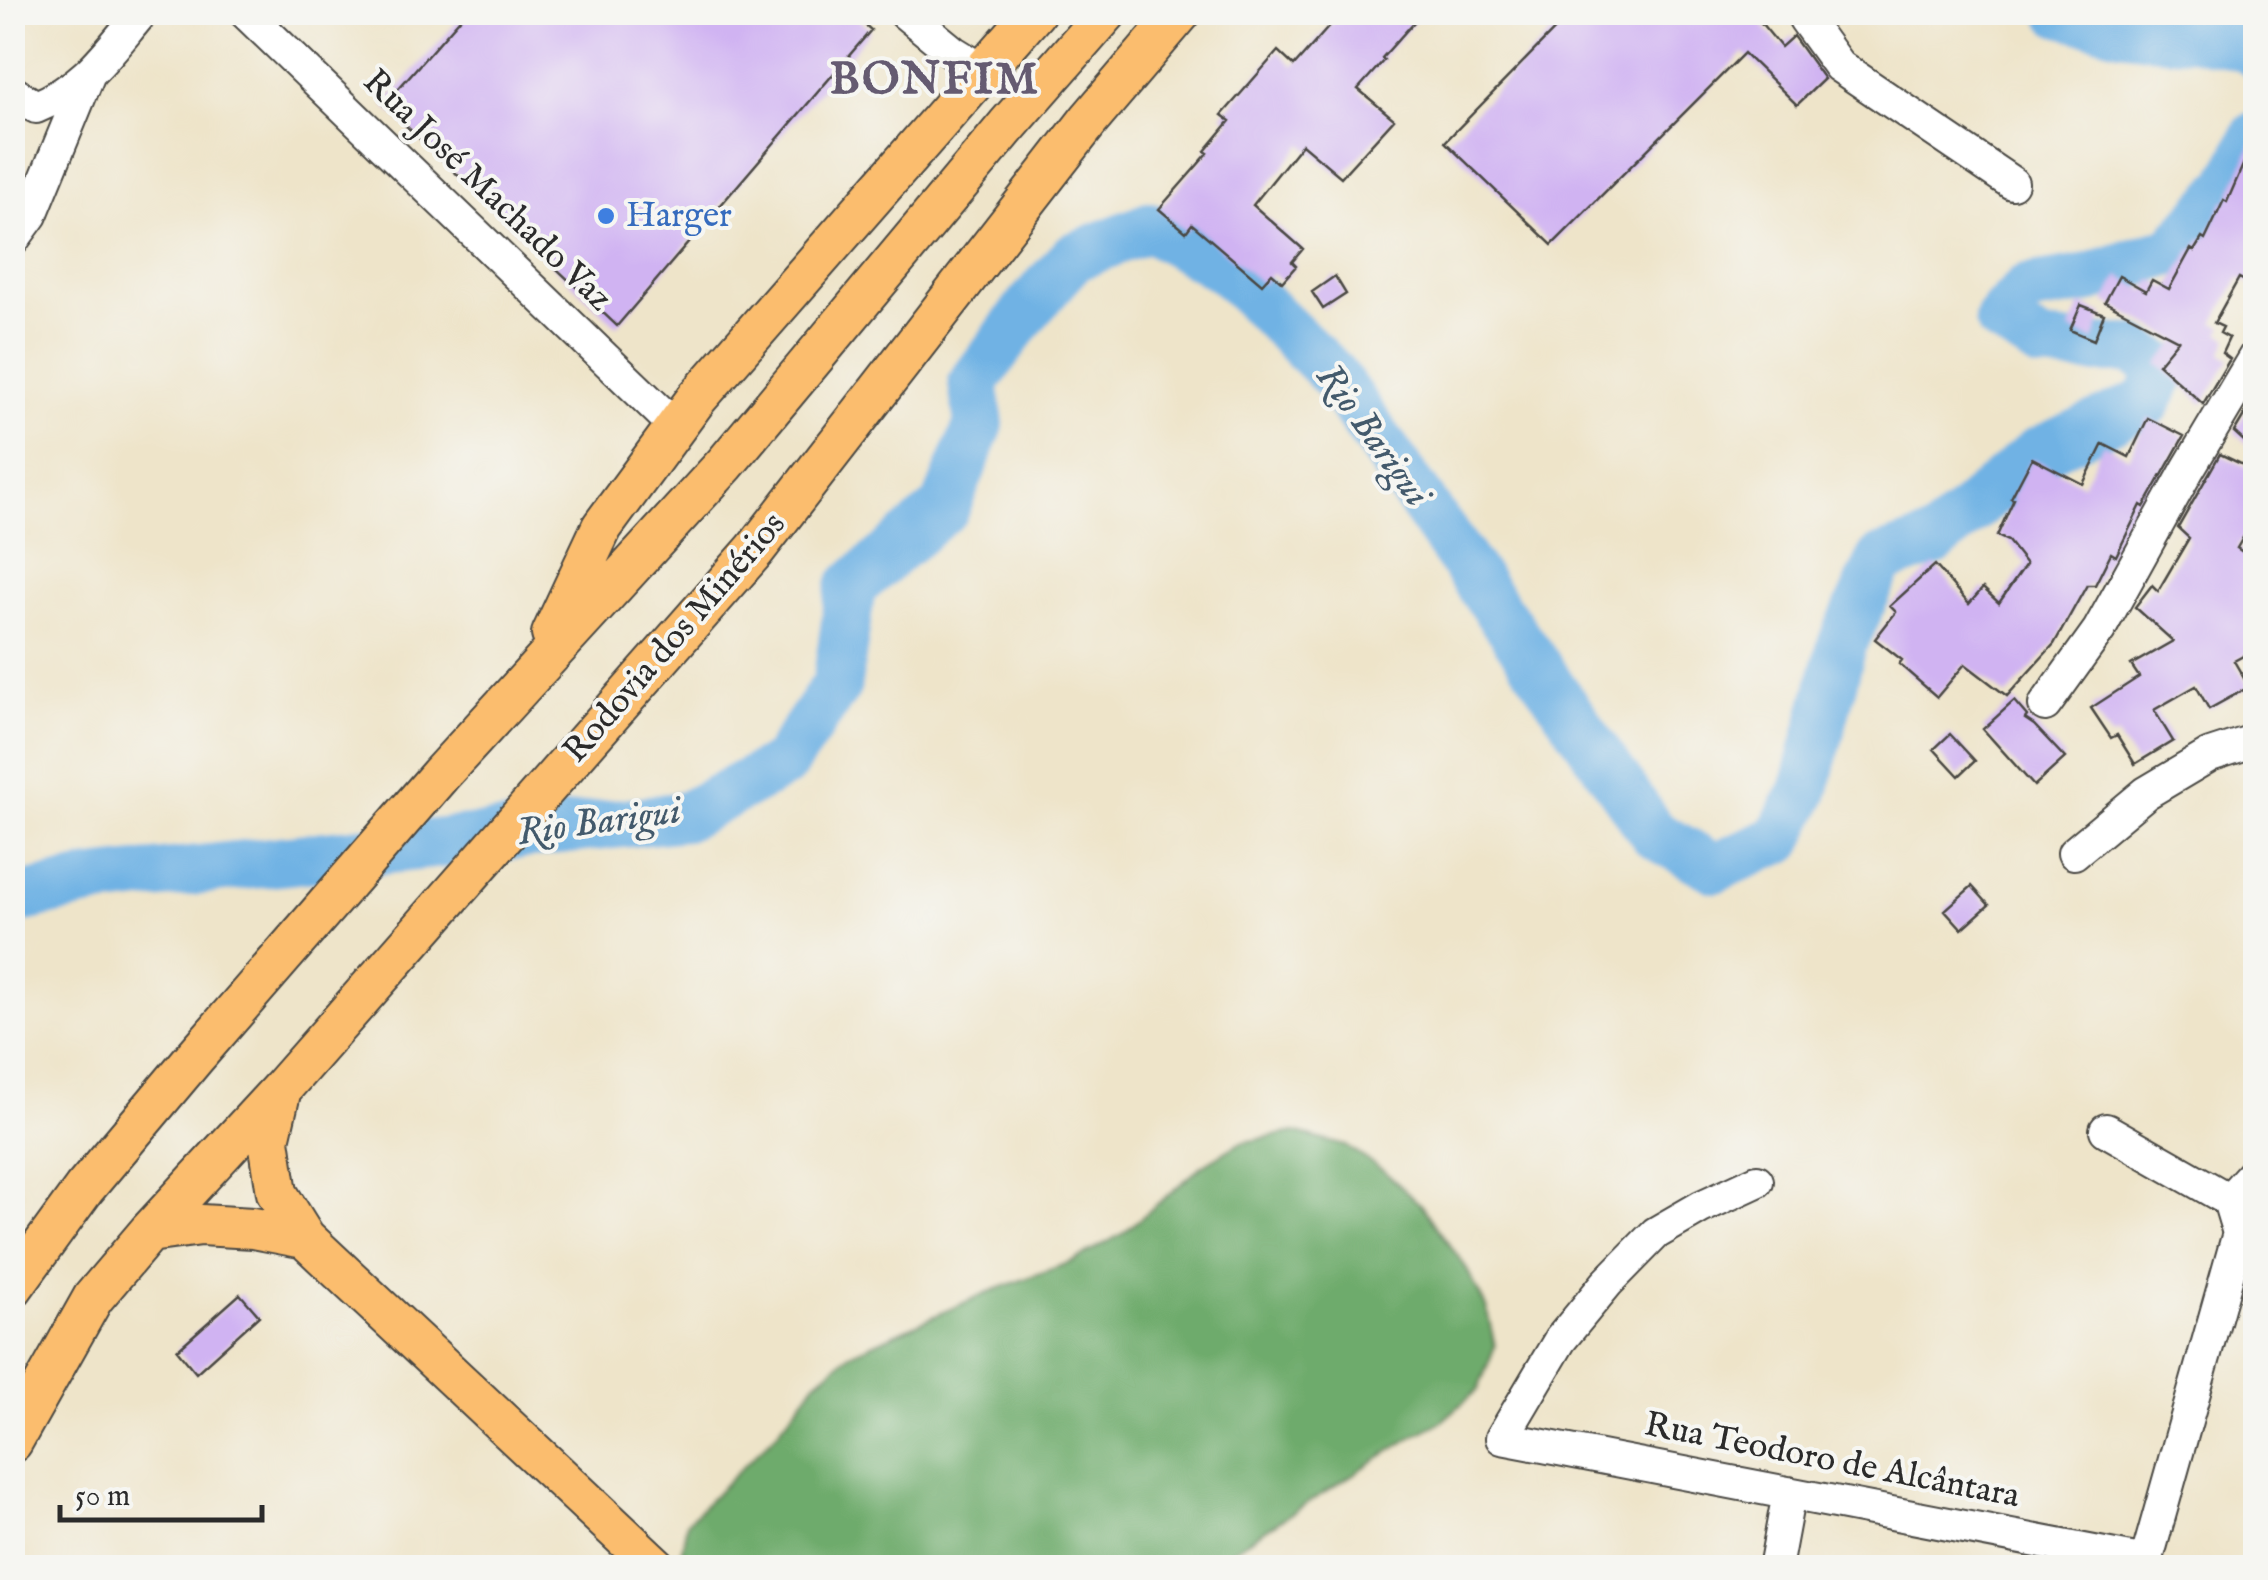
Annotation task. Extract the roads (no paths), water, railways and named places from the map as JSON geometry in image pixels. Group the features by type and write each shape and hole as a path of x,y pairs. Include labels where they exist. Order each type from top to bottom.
{"main road":[{"path":"534,671 602,527 674,426 1035,12"},
{"path":"12,1288 84,1189 310,924 440,775 725,464 1107,12"},
{"name":"Rodovia dos Minérios","path":"12,1442 93,1298 756,550 1089,120 1181,12"},
{"path":"1089,120 1214,12"},
{"path":"281,1089 269,1140 277,1192 305,1238 657,1568"},
{"path":"150,1232 201,1226 253,1228 305,1238"}],"street":[{"path":"12,92 36,107 60,97 88,76 142,12"},
{"name":"Rua José Machado Vaz","path":"244,12 674,426"},
{"path":"904,12 984,72"},
{"path":"1803,12 1804,19 1839,66 2012,184"},
{"path":"12,240 31,215 88,76"},
{"path":"2045,704 2100,630 2256,355"},
{"path":"2074,853 2146,793 2210,755 2256,740"},
{"path":"2106,1130 2229,1200 2256,1170"},
{"name":"Rua Teodoro de Alcântara","path":"1756,1181 1656,1233 1560,1340 1502,1438 2146,1562 2239,1233 2229,1200"},
{"path":"1775,1568 1789,1493"}],"waterway":[{"name":"Rio Barigui","path":"2061,12 2120,28 2194,34 2249,48 2256,54"},
{"name":"Rio Barigui","path":"12,900 90,882 686,816 783,764 837,684 851,587 945,508 979,424 973,383 1026,311 1074,257 1149,227 1227,271 1332,374 1654,834 1715,868 1780,839 1805,788 1842,645 1881,560 1935,541 2036,453 2147,402 2165,369 2130,349 2041,345 1999,319 2027,289 2082,280 2174,250 2232,185 2256,136"}],"place":[{"name":"Harger","path":"606,216"}],"district":[{"name":"BONFIM","path":"935,80"}]}
